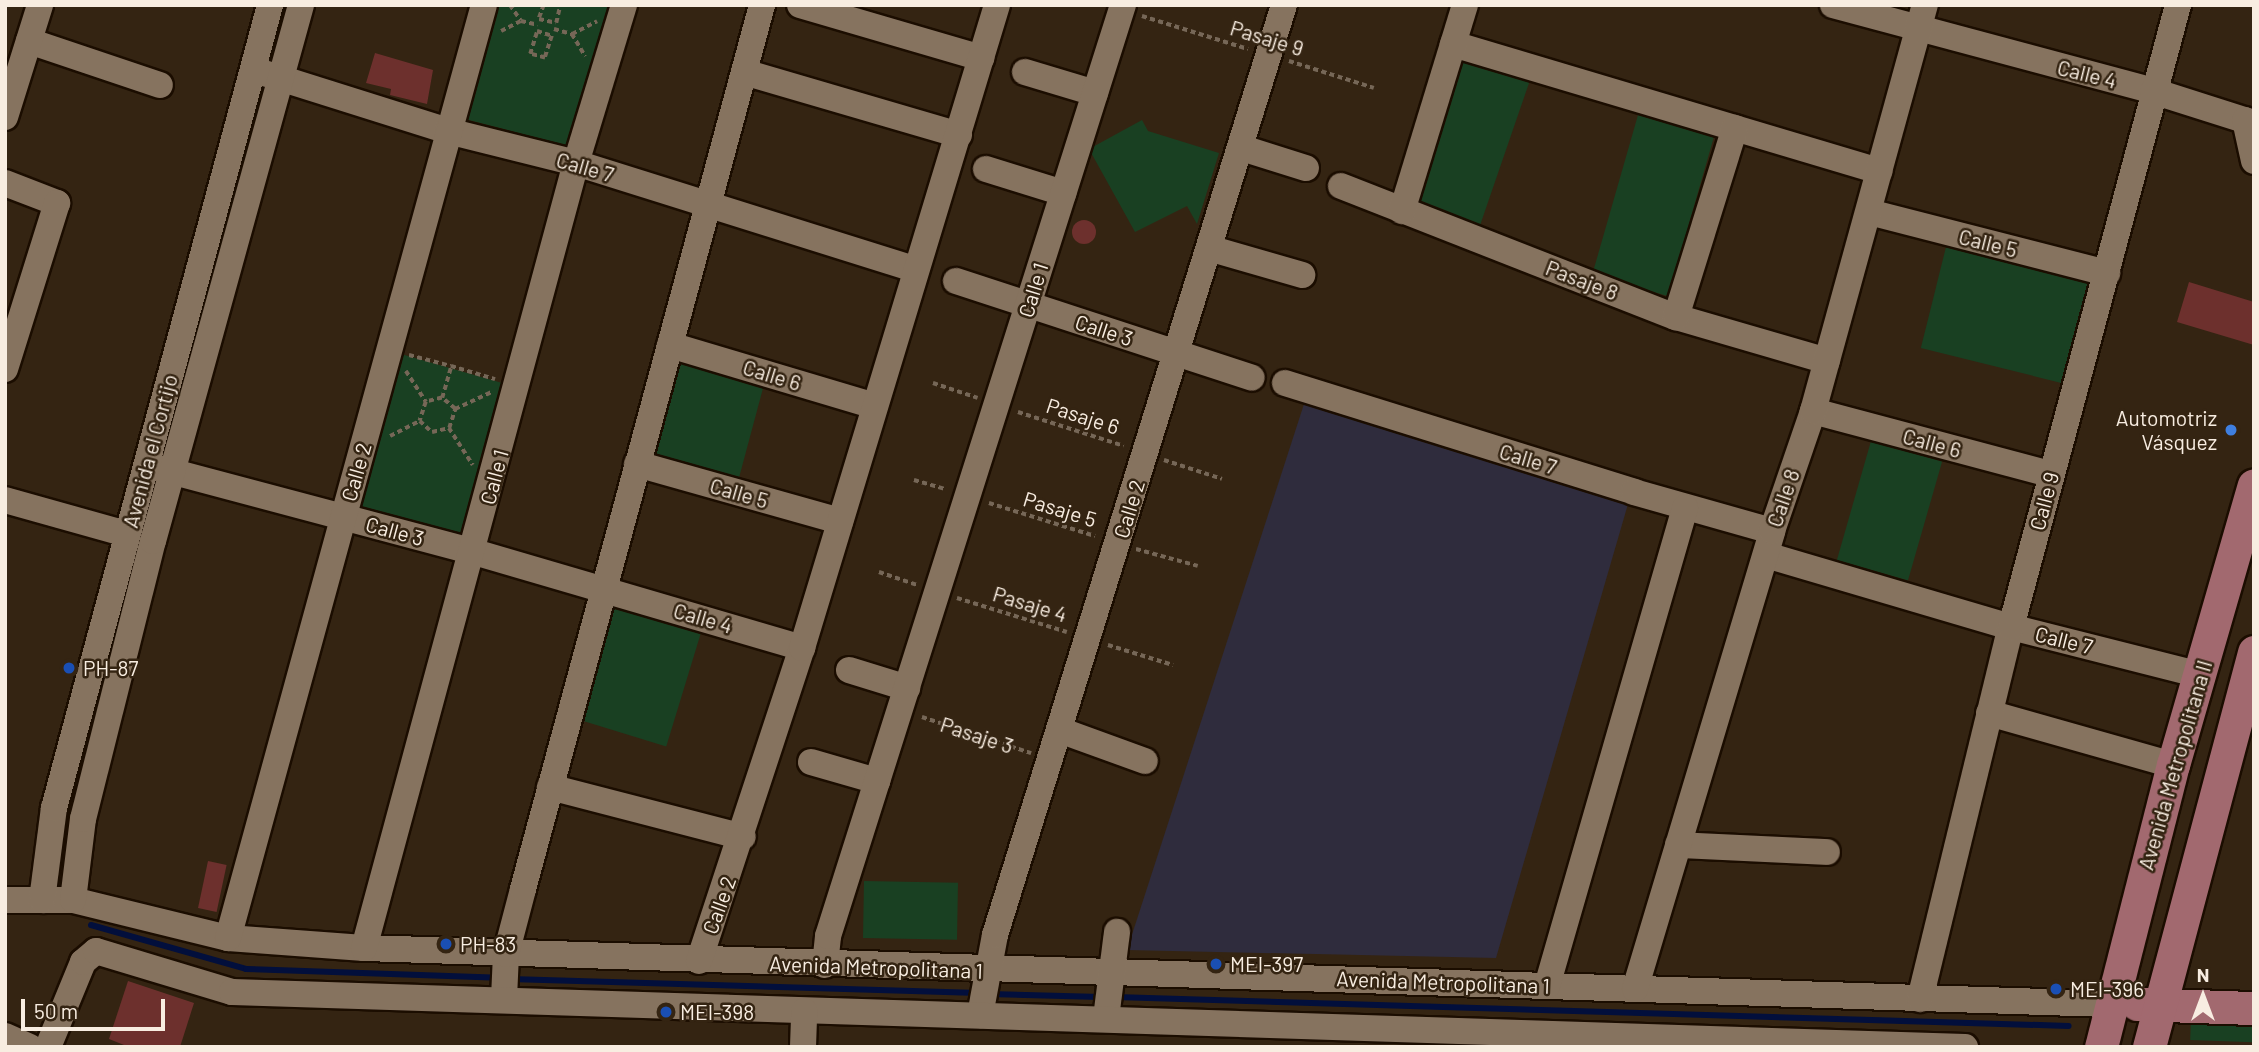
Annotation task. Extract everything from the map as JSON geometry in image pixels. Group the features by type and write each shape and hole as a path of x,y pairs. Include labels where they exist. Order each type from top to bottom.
{"main road":[{"name":"Avenida Metropolitana II","path":"2101,1047 2173,765 2254,485"},
{"path":"2149,1047 2158,1004 2254,652"},
{"name":"Avenida Metropolitana 1","path":"2110,1004 2254,1008"}],"street":[{"path":"5,117 40,5"},
{"name":"Avenida el Cortijo","path":"42,900 54,808 270,5"},
{"name":"Avenida el Cortijo","path":"73,900 83,818 172,472 301,5"},
{"name":"Calle 2","path":"228,938 389,354 447,131 484,5"},
{"path":"48,1047 83,962 96,951 232,992 505,975 550,787 762,5"},
{"path":"800,5 981,58"},
{"name":"Calle 2","path":"699,961 743,837 802,648 997,5"},
{"name":"Calle 2","path":"980,1010 986,975 1212,248 1284,5"},
{"path":"1402,211 1465,5"},
{"name":"Calle 4","path":"1833,5 1918,32 2153,90 2249,121"},
{"name":"Calle 8","path":"1635,989 1769,543 1813,411 1926,5"},
{"name":"Calle 9","path":"1920,999 2050,474 2178,5"},
{"name":"Calle 1","path":"825,965 828,936 1122,8"},
{"name":"Calle 1","path":"364,948 474,552 576,163 612,12"},
{"path":"29,41 160,85"},
{"path":"1453,44 1880,171"},
{"name":"Calle 7","path":"253,69 447,131 576,163 915,269"},
{"path":"744,72 959,135"},
{"path":"1025,72 1095,93"},
{"path":"2249,121 2254,161"},
{"path":"1676,317 1735,128"},
{"path":"1242,148 1306,168"},
{"path":"986,169 1063,193"},
{"path":"5,183 57,203 5,369"},
{"name":"Pasaje 8","path":"1341,186 1676,317 1827,361"},
{"name":"Calle 5","path":"1869,212 2107,273"},
{"path":"1212,248 1302,275"},
{"name":"Calle 3","path":"956,281 1252,378"},
{"name":"Calle 6","path":"670,345 874,406"},
{"name":"Calle 7","path":"1285,383 1685,508 1769,543 2011,627 2201,675"},
{"name":"Calle 6","path":"1813,411 2050,474"},
{"name":"Calle 3","path":"146,464 603,589"},
{"name":"Calle 5","path":"637,464 840,521"},
{"path":"5,500 127,534"},
{"path":"1547,986 1685,508"},
{"name":"Calle 4","path":"603,589 802,648"},
{"path":"849,670 904,698"},
{"path":"1989,713 2173,765"},
{"path":"1062,731 1145,761"},
{"path":"811,762 877,782"},
{"path":"550,787 743,837"},
{"path":"1678,845 1827,852"},
{"name":"Avenida Metropolitana 1","path":"5,900 73,900 228,938 364,948 505,975 804,1011 980,1010 1107,997 1547,986 2110,1004"},
{"path":"1107,997 1117,932"},
{"name":"Avenida Metropolitana 1","path":"505,975 699,961 825,965 986,975 1107,997 1417,1038 1965,1047"},
{"path":"803,1047 804,1011"},
{"path":"5,1036 30,1047"}],"path":[{"path":"510,5 521,21"},
{"path":"544,5 530,54 545,58 560,5"},
{"name":"Pasaje 9","path":"1122,8 1374,88"},
{"path":"554,29 572,34 612,12"},
{"path":"476,33 488,37 521,21 556,23"},
{"path":"537,32 552,36"},
{"path":"572,34 589,64"},
{"path":"389,354 451,366 517,388"},
{"path":"389,354 399,361 426,401"},
{"path":"442,398 451,366"},
{"name":"Pasaje 6","path":"933,383 1222,480"},
{"path":"449,428 455,410 503,387 517,388"},
{"path":"426,401 442,398"},
{"path":"442,398 455,410"},
{"path":"365,440 375,443 420,421 426,401"},
{"path":"420,421 432,432 449,428"},
{"path":"449,428 479,475 493,480"},
{"name":"Pasaje 5","path":"914,480 1118,544 1198,566"},
{"name":"Pasaje 4","path":"879,572 1173,665"},
{"name":"Pasaje 3","path":"904,698 1053,760"}],"shaded area":[{"path":"1304,404 1628,504 1496,958 1127,950"}],"green space":[{"path":"498,5 608,5 568,146 465,119"},
{"path":"1459,56 1530,80 1479,227 1409,203"},
{"path":"1638,115 1714,137 1668,296 1592,275"},
{"path":"1142,120 1148,131 1219,153 1197,224 1187,206 1135,232 1089,149"},
{"path":"1946,247 2092,283 2066,384 1921,348"},
{"path":"401,354 504,383 459,539 356,510"},
{"path":"681,358 765,381 738,482 654,459"},
{"path":"1871,441 1942,461 1908,581 1837,560"},
{"path":"614,606 701,633 666,746 579,720"},
{"path":"864,881 958,883 957,940 863,938"},
{"path":"2191,1017 2254,1019 2253,1042 2190,1040"}],"building":[{"path":"375,53 433,70 427,104 390,95 391,89 366,83"},
{"path":"1084,220 1093,223 1096,232 1093,241 1084,244 1075,241 1072,232 1075,223"},
{"path":"2189,282 2254,302 2254,345 2177,322"},
{"path":"208,861 227,865 217,912 198,908"},
{"path":"128,981 194,1003 180,1047 129,1047 109,1039"}],"waterway":[{"path":"91,925 246,969 499,978"},
{"path":"510,979 979,993"},
{"path":"989,994 1101,997"},
{"path":"1115,997 2069,1026"}],"place":[{"name":"Automotriz Vásquez","path":"2231,430"},
{"name":"PH-87","path":"69,668"},
{"name":"PH-83","path":"446,944"},
{"name":"MEI-397","path":"1216,964"},
{"name":"MEI-396","path":"2056,989"},
{"name":"MEI-398","path":"666,1012"}]}
